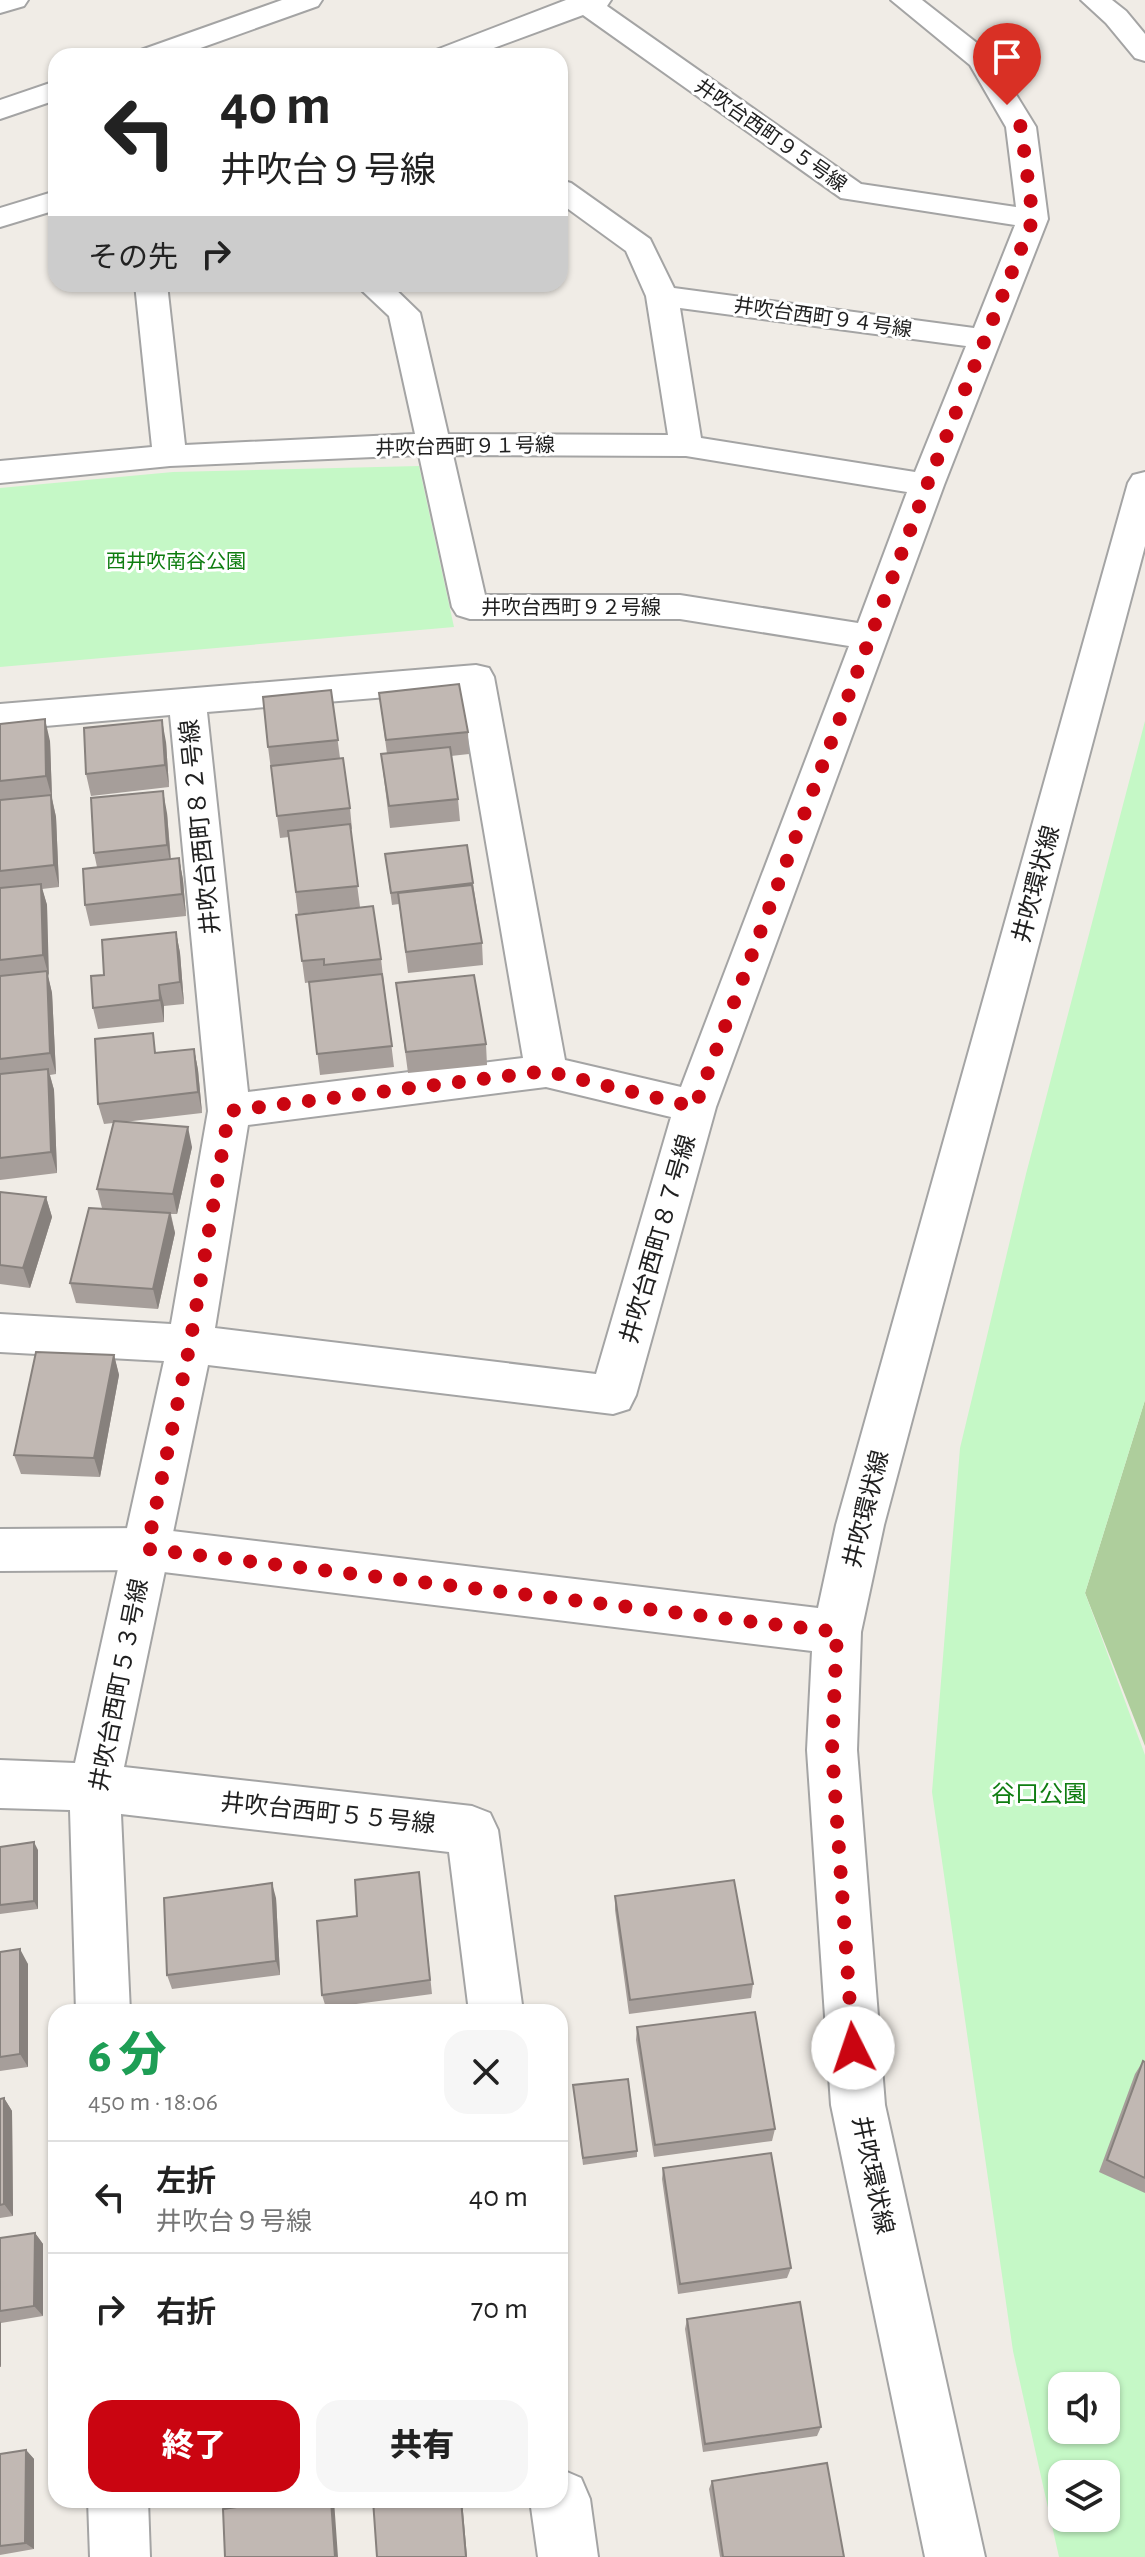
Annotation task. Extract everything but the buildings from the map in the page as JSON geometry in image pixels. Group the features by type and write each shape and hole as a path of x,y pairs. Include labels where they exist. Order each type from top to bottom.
{"street":[{"path":"0,5 14,0"},
{"path":"173,48 308,0"},
{"name":"井吹台西町８７号線","path":"0,1333 190,1344 613,1395 695,1107 927,485 1033,219 1021,127 981,60 905,0"},
{"path":"1095,0 1116,17 1145,52"},
{"path":"467,48 588,1"},
{"name":"井吹台西町９５号線","path":"588,1 852,192 1033,219"},
{"path":"0,110 48,93"},
{"path":"568,195 639,246 662,296 686,446"},
{"path":"0,218 48,203"},
{"path":"152,292 170,456"},
{"name":"井吹台西町９２号線","path":"380,292 404,313 470,607 680,607 871,637"},
{"name":"井吹台西町９４号線","path":"662,296 985,339"},
{"name":"井吹台西町９１号線","path":"0,472 170,456 433,444 686,446 927,485"},
{"name":"井吹環状線","path":"955,2557 858,2105 832,1750 837,1632 860,1525 1145,483"},
{"name":"井吹台西町８２号線","path":"147,1549 190,1344 229,1111 187,701 476,677 546,1071"},
{"path":"0,717 187,701"},
{"path":"229,1111 546,1071 695,1107"},
{"path":"0,1550 147,1549 837,1632"},
{"name":"井吹台西町５３号線","path":"103,2004 95,1787 147,1549"},
{"name":"井吹台西町５５号線","path":"0,1784 95,1787 472,1830 495,2004"},
{"path":"118,2508 120,2557"},
{"path":"561,2508 568,2557"}],"green space":[{"name":"西井吹南谷公園","path":"419,466 454,627 0,667 0,488 173,472"},
{"name":"谷口公園","path":"1145,721 1145,1400 1085,1593 1145,1755 1145,2557 1059,2557 1053,2532 1120,2532 1120,2460 1048,2460 1048,2508 1013,2351 932,1792 960,1448 1026,1174"},
{"path":"1145,1400 1145,1746 1085,1593"}],"route":[{"path":"853,2048 832,1750 837,1632 147,1549 190,1344 229,1111 546,1071 695,1107 927,485 1033,219 1021,127 1007,105"}]}
